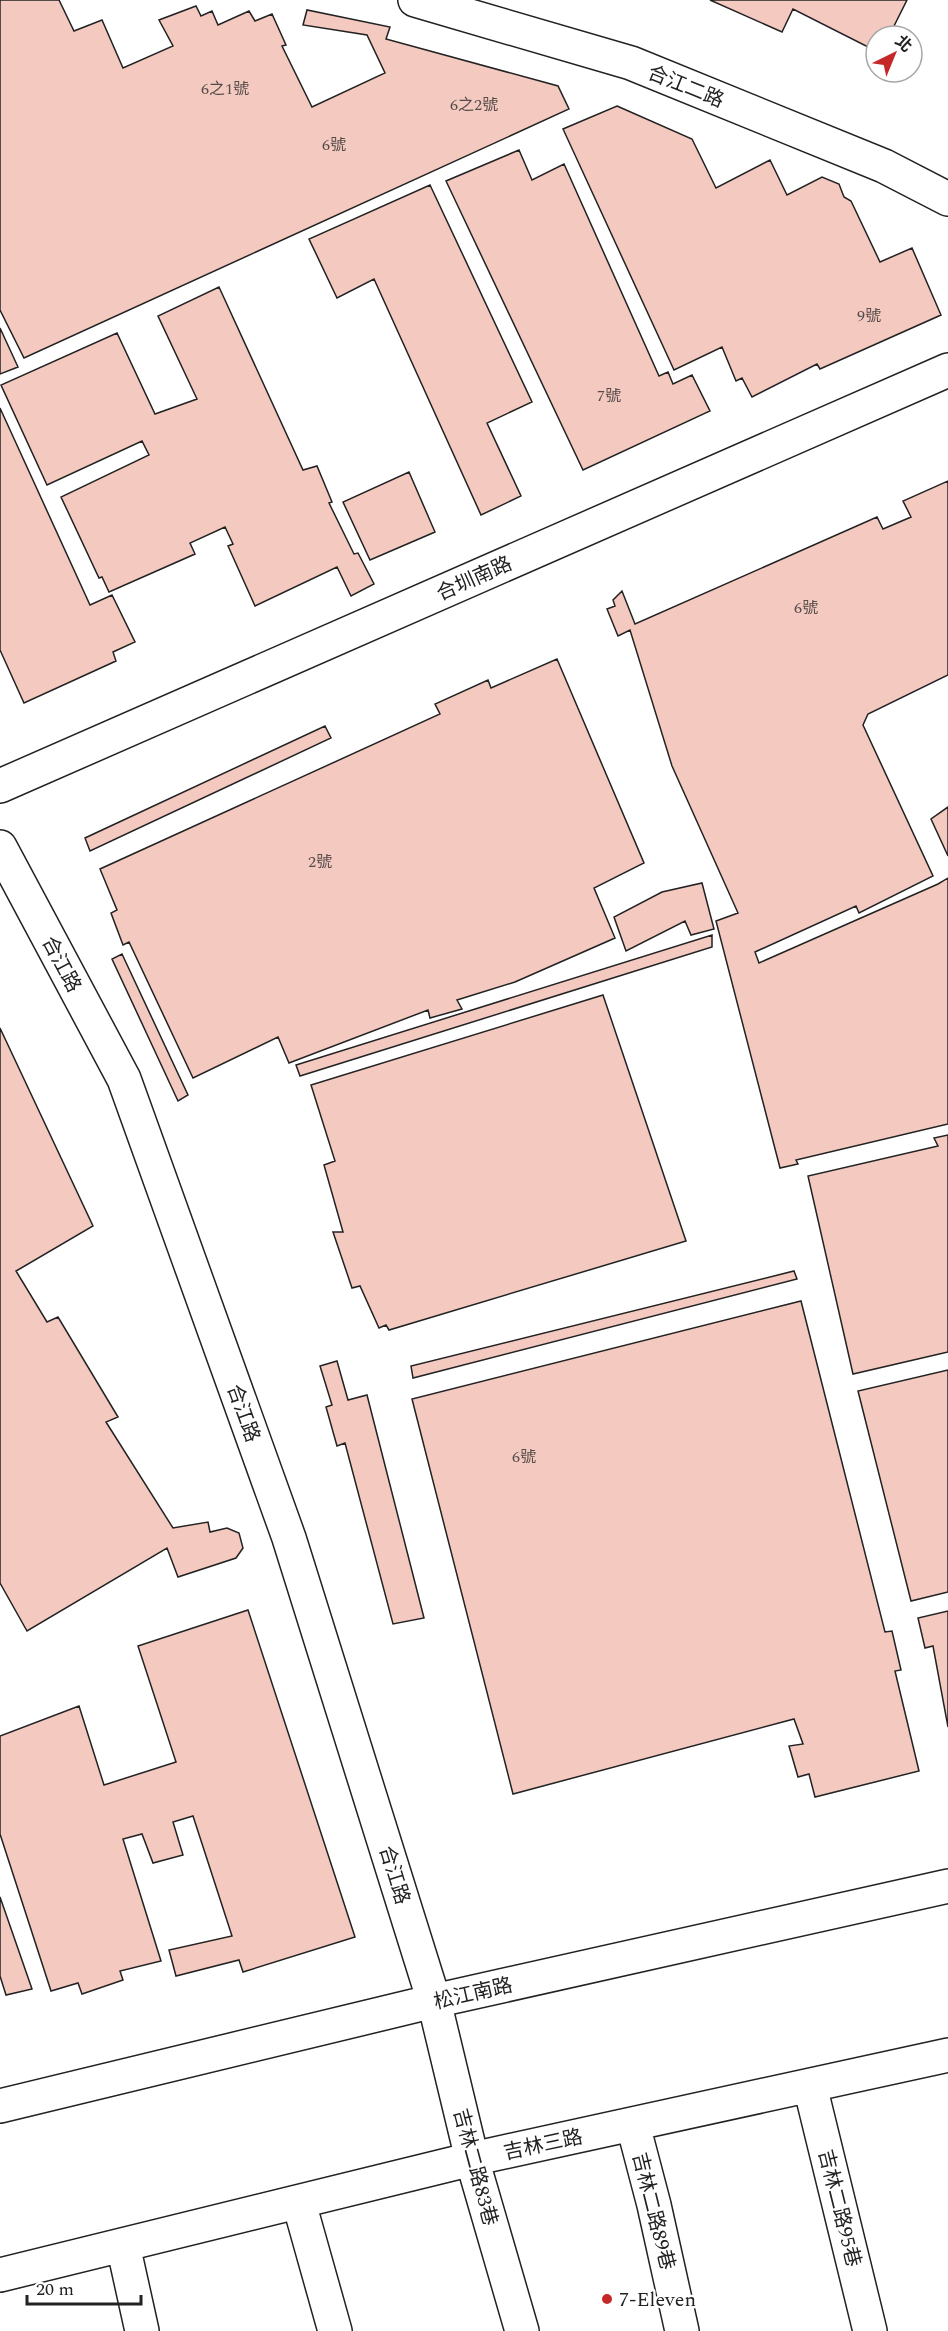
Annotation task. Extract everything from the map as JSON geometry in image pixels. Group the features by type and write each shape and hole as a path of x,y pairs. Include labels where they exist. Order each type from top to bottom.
{"street":[{"name":"合江二路","path":"415,0 632,63 884,166 948,199"},
{"name":"合圳南路","path":"0,786 948,370"},
{"name":"合江路","path":"0,847 124,1079 289,1538 434,2001"},
{"name":"松江南路","path":"0,2106 434,2001 948,1886"},
{"name":"吉林二路83巷","path":"434,2001 472,2159 522,2331"},
{"name":"吉林三路","path":"0,2274 472,2159 948,2055"},
{"name":"吉林二路95巷","path":"810,2086 870,2331"},
{"name":"吉林二路89巷","path":"633,2125 654,2205 682,2331"},
{"path":"299,2202 335,2331"},
{"path":"123,2245 142,2331"}],"building":[{"path":"0,0 59,0 74,31 102,20 123,68 173,46 159,20 196,6 201,16 212,11 218,25 249,11 255,21 272,14 286,45 282,46 312,107 385,73 367,35 303,25 307,10 390,27 386,39 558,86 569,109 24,358 0,310"},
{"path":"710,0 907,0 895,24 864,24 864,45 793,9 782,32"},
{"path":"617,106 692,139 716,188 770,160 787,195 822,177 839,184 844,197 851,201 880,262 912,248 941,315 820,369 817,364 752,397 742,378 736,381 722,347 674,370 563,129"},
{"path":"519,150 532,180 564,164 659,376 668,372 673,384 692,375 710,411 583,470 446,181"},
{"path":"430,185 532,402 487,423 521,496 481,515 374,279 337,298 309,239"},
{"path":"219,287 303,470 317,466 332,502 329,503 354,554 358,553 374,584 351,596 337,567 255,606 228,546 233,544 225,527 190,543 195,554 109,592 102,577 99,578 61,497 149,455 142,441 47,485 1,385 117,333 155,414 197,399 158,316"},
{"path":"0,328 18,367 0,374"},
{"path":"0,408 90,605 112,595 135,642 113,652 116,661 24,703 0,650"},
{"path":"409,472 435,532 370,560 343,502"},
{"path":"948,481 948,675 868,714 863,725 933,876 859,913 856,906 755,952 759,963 948,878 948,1124 796,1160 798,1164 780,1168 716,921 738,913 672,766 630,630 618,636 607,609 615,606 613,600 622,591 635,624 877,517 883,529 911,517 903,501"},
{"path":"557,659 644,863 594,888 615,938 515,982 457,1000 462,1009 430,1018 428,1010 289,1063 278,1037 193,1078 129,942 123,945 111,913 117,910 100,869 440,714 435,704 488,680 491,688"},
{"path":"325,726 331,738 90,851 85,838"},
{"path":"948,807 948,856 931,819"},
{"path":"702,883 714,929 691,935 685,921 626,951 614,917 662,892"},
{"path":"712,935 712,947 300,1076 296,1065"},
{"path":"122,954 188,1095 178,1101 112,959"},
{"path":"603,995 686,1241 389,1330 386,1325 379,1328 360,1286 352,1288 333,1232 343,1232 324,1165 335,1161 311,1085"},
{"path":"0,1028 93,1226 16,1271 47,1322 58,1317 118,1417 106,1422 173,1528 208,1522 210,1532 227,1528 239,1533 243,1548 236,1558 178,1577 167,1548 27,1631 0,1583"},
{"path":"948,1135 948,1352 853,1374 808,1176 938,1146 934,1138"},
{"path":"794,1271 797,1279 413,1378 411,1366"},
{"path":"801,1301 885,1632 892,1631 901,1670 895,1671 919,1771 815,1797 809,1774 798,1777 789,1746 803,1744 794,1719 513,1794 412,1399"},
{"path":"337,1361 348,1400 367,1395 424,1618 393,1624 345,1443 337,1446 326,1407 332,1405 320,1366"},
{"path":"948,1370 948,1592 911,1601 858,1391"},
{"path":"248,1610 355,1937 243,1972 239,1960 176,1976 169,1950 232,1936 193,1816 173,1822 183,1855 153,1863 142,1834 123,1839 161,1961 120,1971 123,1980 82,1994 78,1983 51,1991 0,1834 0,1736 79,1706 104,1785 176,1762 138,1646"},
{"path":"948,1611 948,1727 933,1646 925,1648 918,1618"},
{"path":"0,1897 32,1989 6,1995 0,1976"}],"place":[{"name":"7-Eleven","path":"607,2299"}]}
